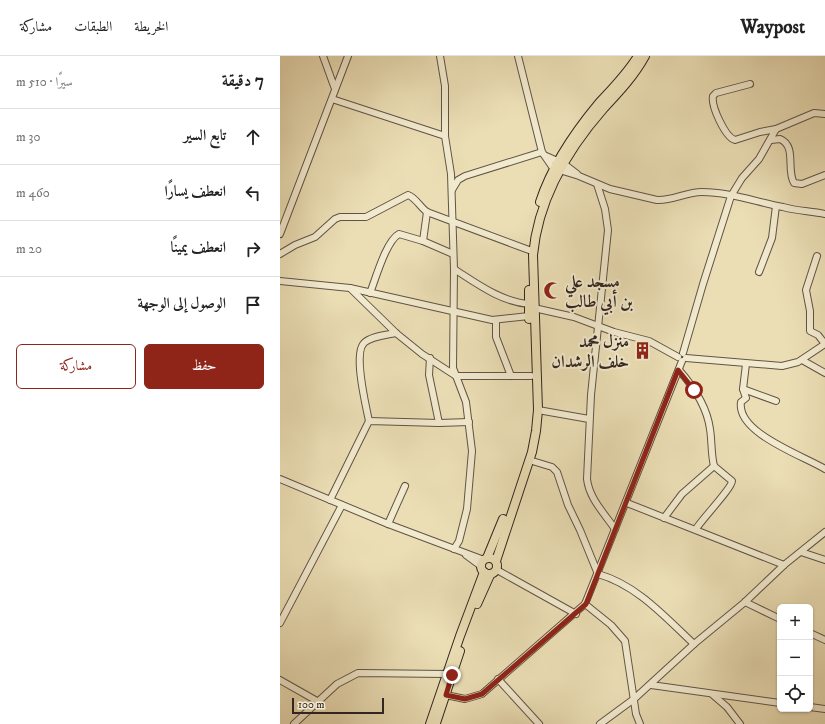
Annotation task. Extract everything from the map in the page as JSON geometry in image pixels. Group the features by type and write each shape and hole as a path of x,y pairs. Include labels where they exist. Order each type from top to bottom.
{"main road":[{"path":"430,724 487,567 496,561 530,460 536,431 538,410 529,250 535,217 558,166 596,108 621,79 638,56"},
{"path":"436,724 530,439 533,412 529,316 531,306 535,238 545,201 558,166 598,115 627,83 645,56"}],"street":[{"path":"323,56 335,89"},
{"path":"280,234 348,56"},
{"path":"440,56 445,86 445,136 451,192 454,269 453,361 456,376 464,394 472,451 471,478 465,518 457,550"},
{"path":"518,56 544,154 558,166 610,189 664,200 697,192 731,196 776,206 825,214"},
{"path":"750,84 716,93 712,96 713,105 727,134 735,140 760,132 776,129 814,113 825,114"},
{"path":"332,99 445,136"},
{"path":"446,695 465,699 476,697 586,604 615,529 627,503 678,370 705,277 731,196 771,140 776,129"},
{"path":"771,140 780,139 786,142 789,150 791,173 794,183 802,184 825,175"},
{"path":"451,192 457,182 465,176 544,154"},
{"path":"597,184 603,201 608,230 590,419 587,484 595,500 615,529"},
{"path":"603,201 610,189"},
{"path":"280,254 295,245 315,237 335,219 340,217 366,217 406,195 410,195 420,208 427,212 507,240 529,250"},
{"path":"759,272 772,238 776,206"},
{"path":"423,241 427,212"},
{"path":"370,293 386,252 395,236 403,234 453,254"},
{"path":"454,269 512,302 574,317 649,341 682,357 746,364 782,366 793,364 802,360 825,344 818,335 810,330 810,308 806,296 807,285 817,256"},
{"path":"280,281 350,288 496,320 529,316"},
{"path":"350,288 396,333 456,376 531,376"},
{"path":"496,320 496,337 510,376"},
{"path":"330,500 369,421 359,361 361,348 365,342 371,339 396,333"},
{"path":"430,358 429,375 439,423"},
{"path":"802,360 825,373"},
{"path":"746,364 744,389 746,398 741,402 740,409 750,424 776,446 800,455 825,469"},
{"path":"678,370 694,390 706,415 710,428 714,466 730,479 732,484 707,513 696,529"},
{"path":"744,389 776,401"},
{"path":"538,410 590,419"},
{"path":"369,421 439,423 469,422"},
{"path":"530,460 552,467 557,472 568,505 598,574"},
{"path":"664,518 682,494 714,466"},
{"path":"280,479 388,524 457,550 576,614"},
{"path":"388,524 405,486"},
{"path":"627,503 784,565"},
{"path":"280,623 342,505"},
{"path":"600,724 651,685 694,644 745,602 784,565 825,532"},
{"path":"801,552 825,560"},
{"path":"598,574 612,578 636,593 694,644"},
{"path":"745,602 777,618"},
{"path":"586,604 625,640 634,699 640,724"},
{"path":"813,634 825,640"},
{"path":"294,724 317,701 338,684 358,673 447,674"},
{"path":"498,679 539,724"},
{"path":"280,680 317,701"},
{"path":"651,685 713,695 777,703"},
{"path":"713,695 727,707 740,724"},
{"path":"813,707 825,709"}],"place":[{"name":"مسجد علي بن أبي طالب","path":"552,291"},
{"name":"منزل محمد خلف الرشدان","path":"642,351"}],"route":[{"path":"452,675 446,695 465,699 482,694 586,604 615,529 627,503 659,416 678,370 694,390"}]}
